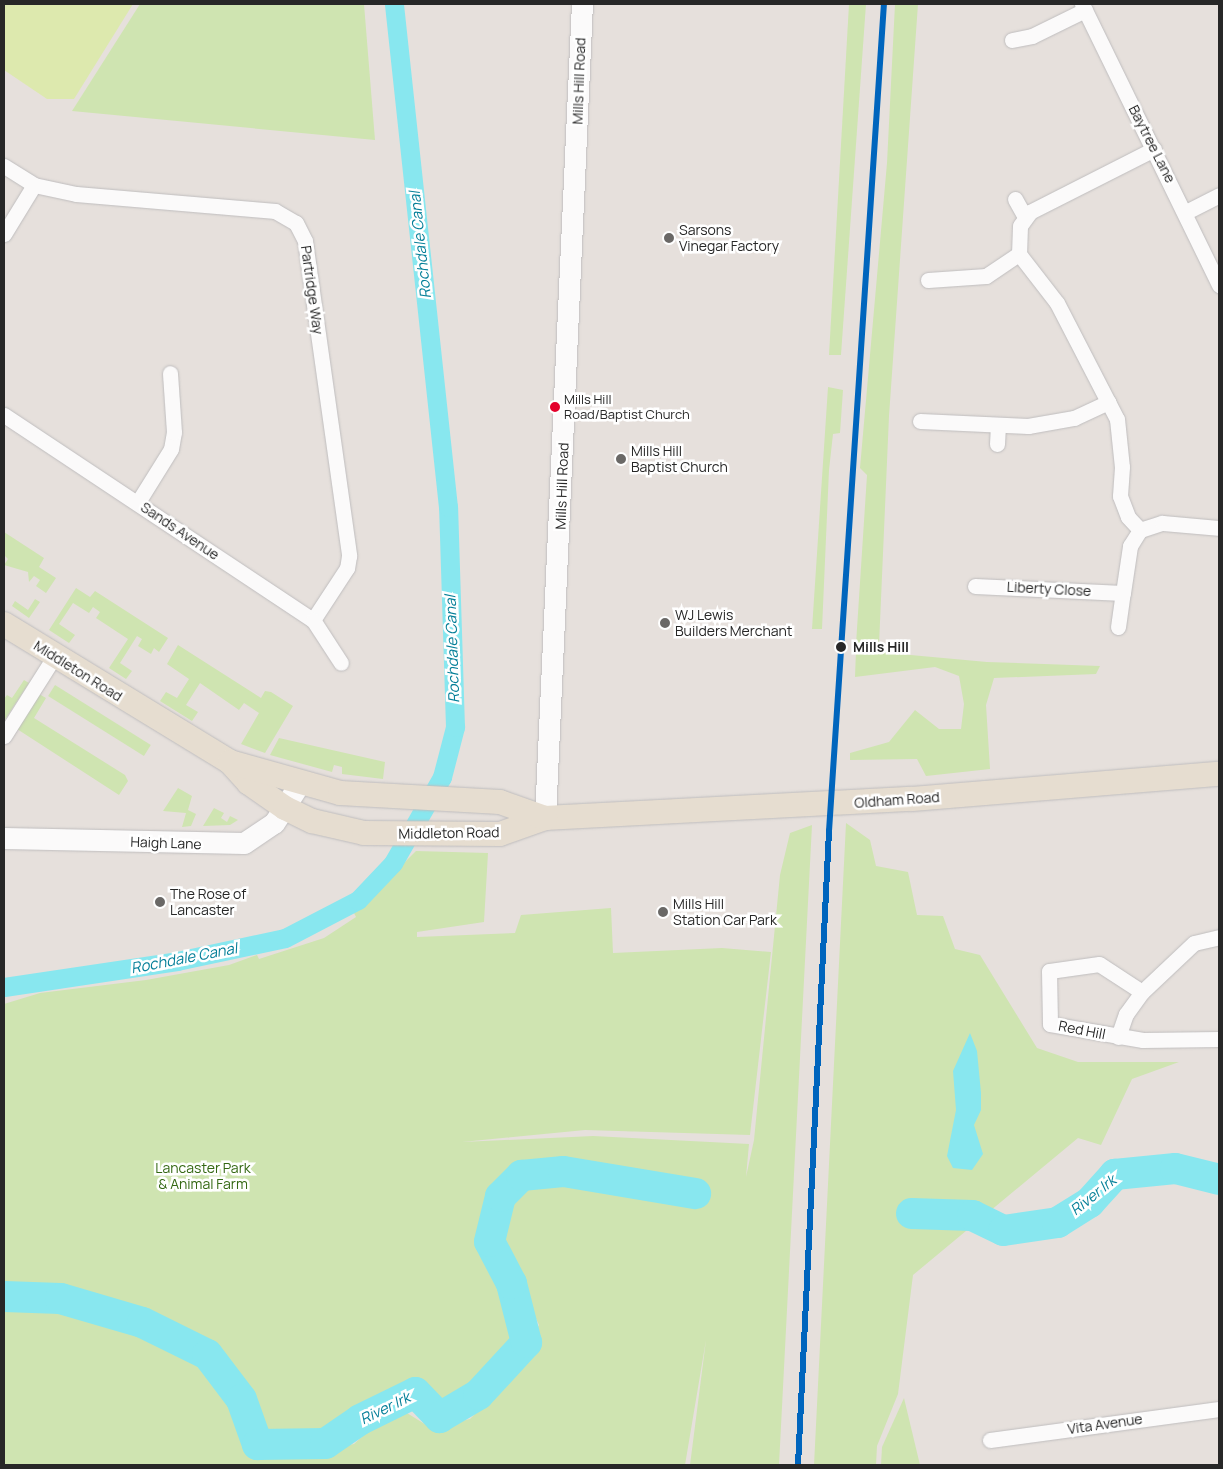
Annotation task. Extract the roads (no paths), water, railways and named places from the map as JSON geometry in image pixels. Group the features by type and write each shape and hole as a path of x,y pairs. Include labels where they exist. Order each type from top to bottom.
{"main road":[{"name":"Middleton Road","path":"4,624 54,657 230,762 249,783 285,808 312,822 364,833 452,835 500,834 545,818"},
{"name":"Middleton Road","path":"230,762 254,765 300,783 384,797 500,802 545,818"},
{"name":"Oldham Road","path":"545,818 912,800 1219,774"}],"street":[{"name":"Mills Hill Road","path":"545,818 582,4"},
{"path":"1012,40 1032,36 1083,7"},
{"name":"Baytree Lane","path":"1083,7 1186,212 1219,285"},
{"path":"1140,530 1128,517 1120,496 1122,467 1117,419 1057,303 1018,254 1017,240 1025,217 1154,149"},
{"name":"Partridge Way","path":"4,166 34,185 76,194 275,211 296,223 305,241 349,556 347,568 313,620"},
{"path":"4,234 34,185"},
{"path":"1186,212 1219,195"},
{"path":"1015,199 1025,217"},
{"path":"928,280 986,276 1018,254"},
{"path":"138,502 171,449 174,432 170,373"},
{"path":"920,421 998,426 1074,418 1109,402"},
{"name":"Sands Avenue","path":"4,415 138,502 313,620 341,663"},
{"path":"997,444 998,426"},
{"path":"1118,627 1130,546 1140,530 1162,523 1219,528"},
{"name":"Liberty Close","path":"975,586 1123,593"},
{"path":"4,736 54,657"},
{"name":"Haigh Lane","path":"4,838 223,845 260,836 285,808 300,783"},
{"path":"1219,936 1194,943 1142,992 1126,1014 1118,1037 1219,1039"},
{"name":"Red Hill","path":"1118,1037 1050,1024 1049,971 1098,964 1142,992"},
{"name":"Vita Avenue","path":"990,1440 1219,1408"}],"water":[{"path":"970,1033 977,1051 981,1093 981,1110 974,1125 983,1154 972,1170 953,1168 947,1156 956,1110 953,1071"}],"waterway":[{"name":"Rochdale Canal","path":"4,987 177,961 285,938 358,900 393,863 442,777 455,727 448,507 394,4"},
{"name":"River Irk","path":"911,1213 972,1215 1003,1230 1057,1222 1089,1202 1114,1174 1175,1168 1219,1179"},
{"name":"River Irk","path":"4,1296 60,1298 142,1322 207,1354 241,1399 257,1444 325,1443 360,1419 415,1392 439,1417 478,1394 526,1342 511,1283 489,1241 500,1196 521,1175 563,1171 695,1193"}],"place":[{"name":"Sarsons Vinegar Factory","path":"669,238"},
{"name":"Mills Hill Road/Baptist Church","path":"555,407"},
{"name":"Mills Hill Baptist Church","path":"621,459"},
{"name":"WJ Lewis Builders Merchant","path":"665,623"},
{"name":"Mills Hill","path":"841,647"},
{"name":"The Rose of Lancaster","path":"160,902"},
{"name":"Mills Hill Station Car Park","path":"663,912"}],"park label":[{"name":"Lancaster Park & Animal Farm","path":"203,1176"}]}
